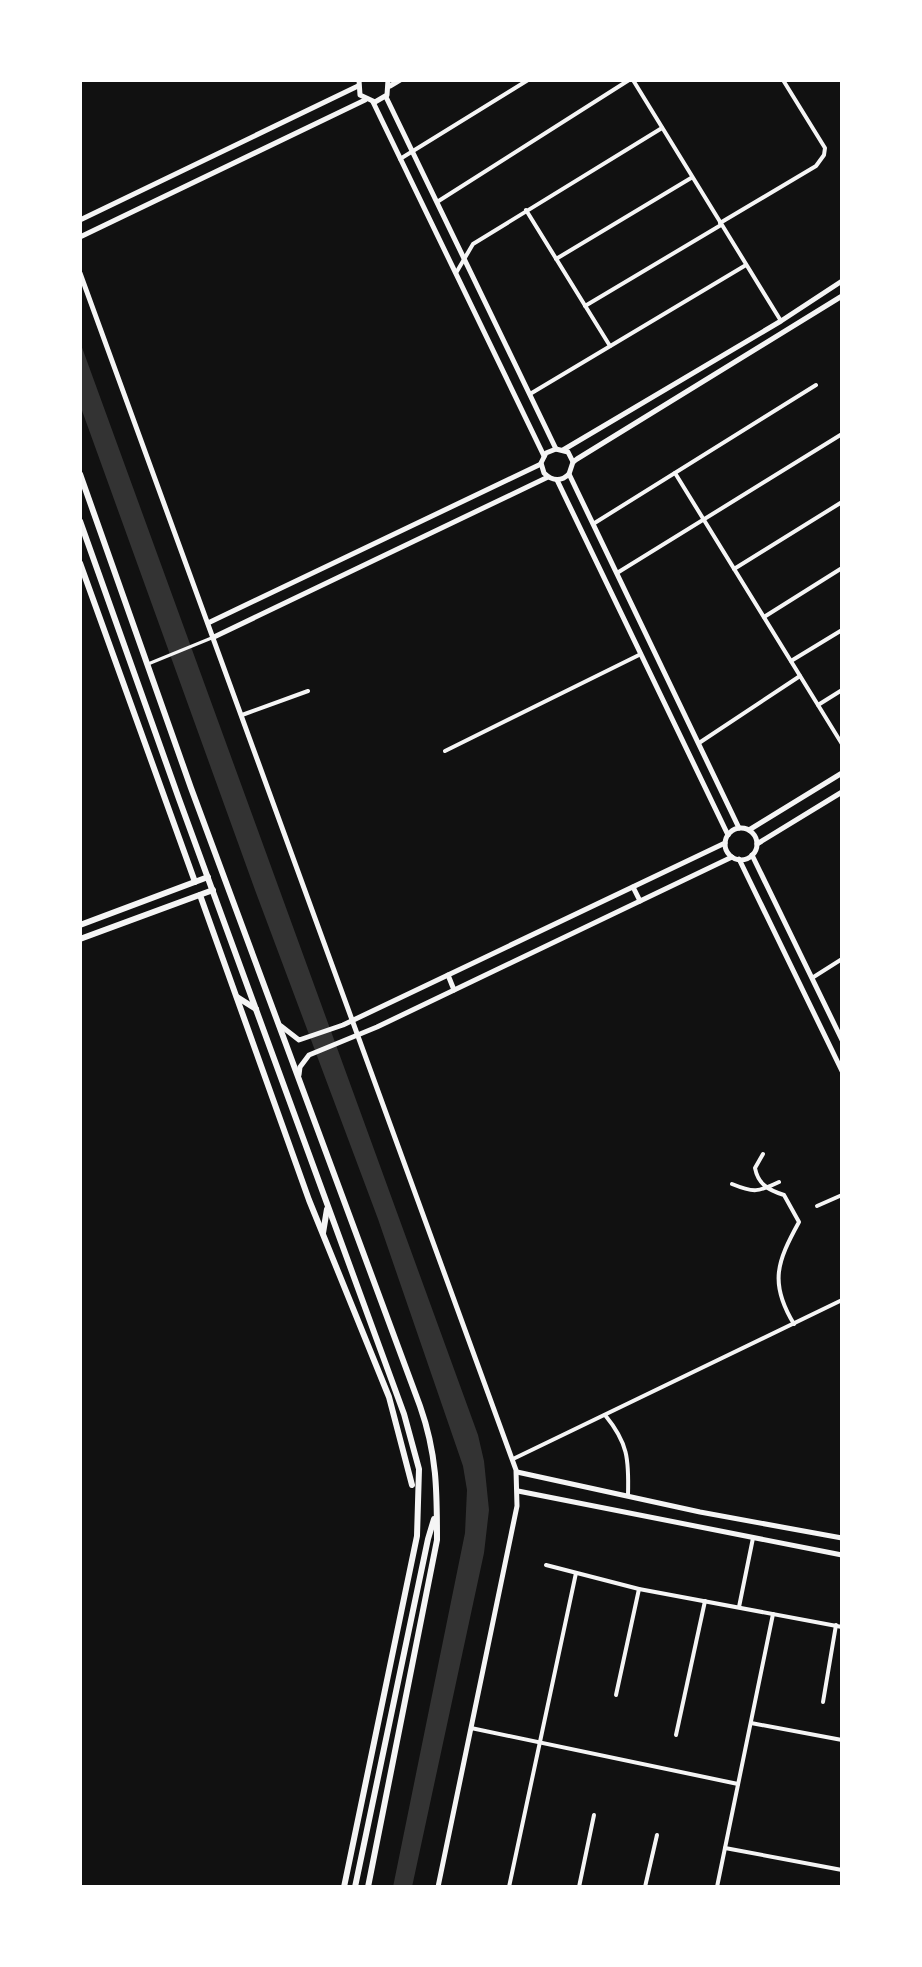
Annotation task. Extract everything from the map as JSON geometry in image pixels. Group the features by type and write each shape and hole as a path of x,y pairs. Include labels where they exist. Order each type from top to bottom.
{"main road":[{"path":"80,474 431,1438 436,1468 437,1540 368,1887"},
{"path":"80,521 383,1358 419,1469 417,1536 344,1887"},
{"path":"80,563 195,882"},
{"path":"120,673 148,664"},
{"path":"80,925 208,877"},
{"path":"80,939 213,890"},
{"path":"200,895 323,1233 393,1410 412,1485"},
{"path":"237,997 256,1009"},
{"path":"323,1233 327,1205"},
{"path":"374,1335 391,1330"},
{"path":"369,1345 383,1358"},
{"path":"355,1887 428,1539 437,1511"}],"street":[{"path":"400,80 389,84 386,97 530,394 560,449 573,462"},
{"path":"400,159 528,80"},
{"path":"437,202 631,80 781,321"},
{"path":"585,306 816,166 825,148 783,80"},
{"path":"80,220 358,83 365,100"},
{"path":"80,237 365,100 373,102 386,97"},
{"path":"373,102 544,456"},
{"path":"456,273 473,244 662,128"},
{"path":"270,129 276,142"},
{"path":"556,259 692,177"},
{"path":"160,181 166,196"},
{"path":"526,210 610,346"},
{"path":"530,394 746,265"},
{"path":"80,273 517,1472 515,1519 438,1887"},
{"path":"208,623 541,464 544,456 781,321 842,281"},
{"path":"829,290 835,300"},
{"path":"739,828 569,474 573,462 842,296"},
{"path":"745,342 750,352"},
{"path":"593,524 816,385"},
{"path":"617,573 842,434"},
{"path":"541,464 548,477 557,480 569,474"},
{"path":"675,473 842,744"},
{"path":"148,664 214,637 548,477"},
{"path":"557,480 728,835"},
{"path":"734,569 842,502"},
{"path":"764,617 842,568"},
{"path":"791,661 842,630"},
{"path":"445,751 641,654"},
{"path":"647,666 659,661"},
{"path":"699,743 800,676"},
{"path":"818,705 842,690"},
{"path":"242,715 308,691"},
{"path":"749,830 842,773"},
{"path":"752,855 757,844 842,792"},
{"path":"278,1022 289,1034 304,1039 343,1025 725,843 728,835 739,828 749,830 757,844"},
{"path":"725,843 736,858 842,1071"},
{"path":"300,1080 300,1067 309,1055 349,1040 640,901 736,858 752,855"},
{"path":"752,855 840,1030 842,1040"},
{"path":"195,882 200,895"},
{"path":"633,887 640,901"},
{"path":"812,978 842,959"},
{"path":"448,975 454,990"},
{"path":"763,1154 755,1168 757,1179 767,1188 784,1195 799,1222 788,1243 776,1280 782,1303 794,1324"},
{"path":"732,1184 760,1192 779,1182"},
{"path":"817,1206 842,1195"},
{"path":"513,1459 842,1300"},
{"path":"605,1415 617,1429 629,1461 628,1495"},
{"path":"517,1472 700,1512 842,1538"},
{"path":"412,1485 419,1496"},
{"path":"518,1491 842,1555"},
{"path":"697,1526 700,1512"},
{"path":"739,1607 753,1538"},
{"path":"546,1565 639,1589 839,1626 823,1702"},
{"path":"509,1887 576,1573"},
{"path":"616,1695 639,1589"},
{"path":"676,1735 705,1601"},
{"path":"717,1887 773,1614"},
{"path":"751,1723 842,1740"},
{"path":"471,1728 738,1784"},
{"path":"579,1887 594,1815"},
{"path":"645,1887 657,1835"},
{"path":"725,1848 842,1870"}],"shaded area":[{"path":"80,342 478,1435 484,1461 489,1510 484,1553 412,1887 393,1887 465,1533 467,1490 463,1466 378,1219 80,405"}]}
